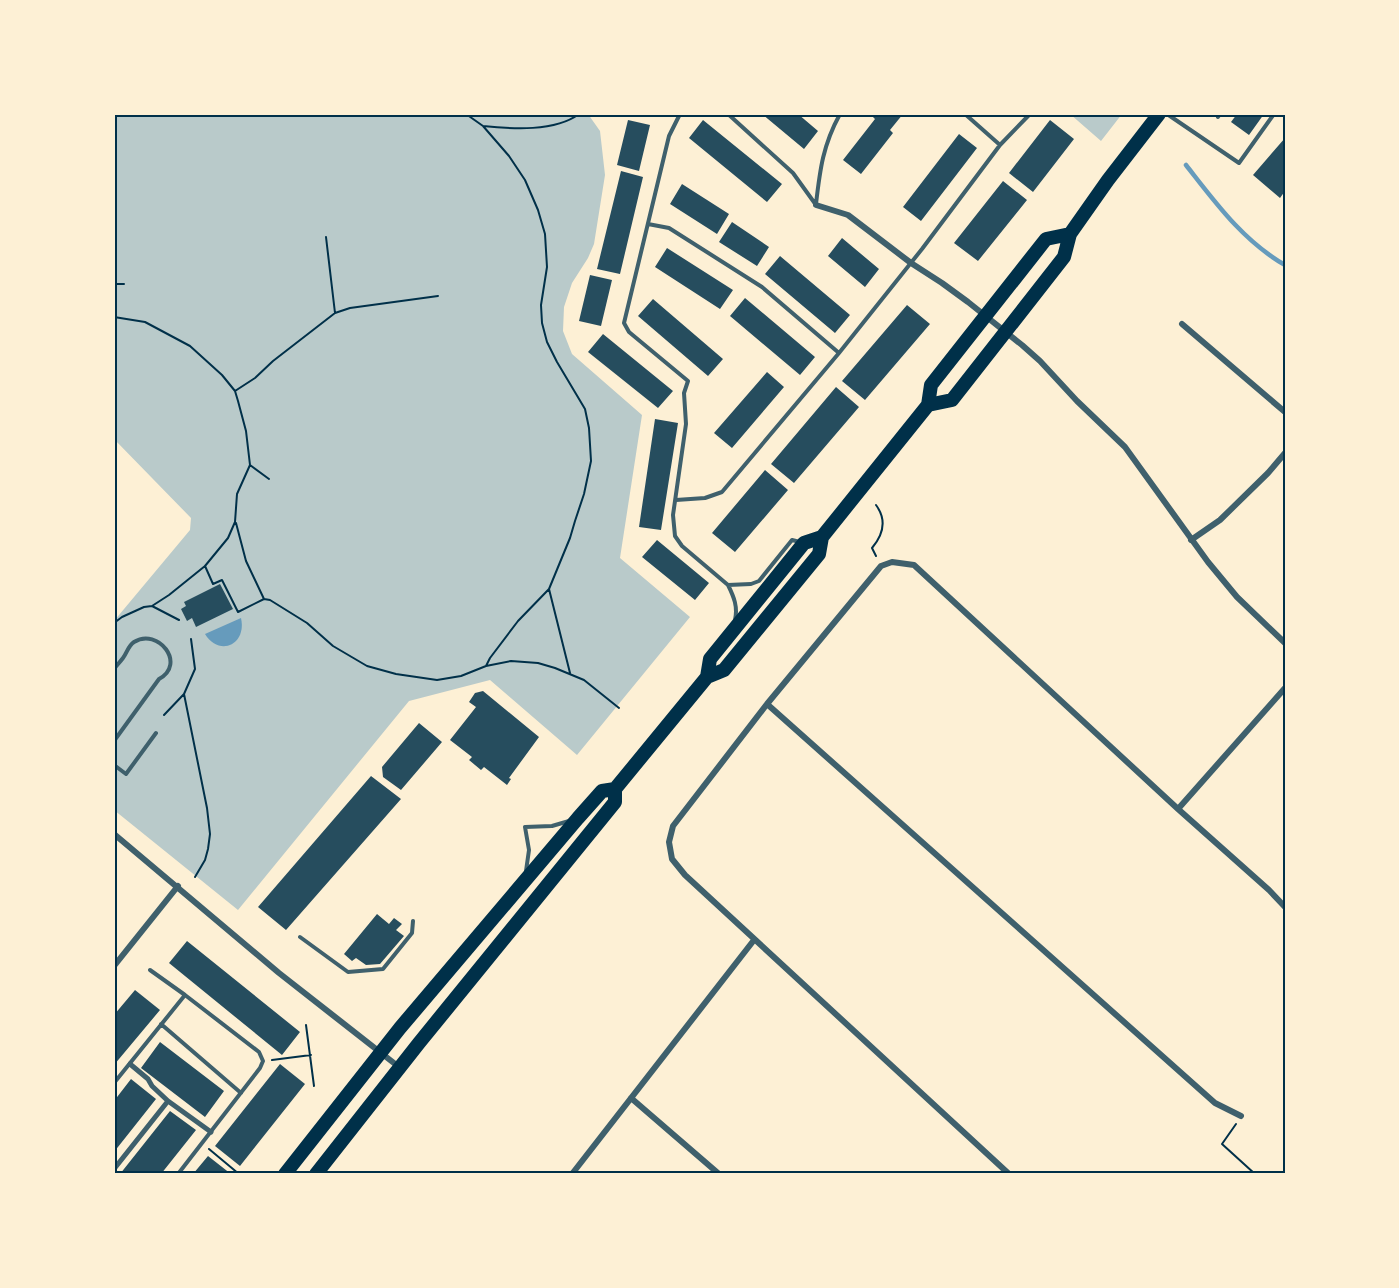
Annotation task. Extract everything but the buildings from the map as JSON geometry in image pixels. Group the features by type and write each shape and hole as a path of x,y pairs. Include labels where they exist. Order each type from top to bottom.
{"main road":[{"path":"928,405 952,400 1064,256 1070,234 1159,114"},
{"path":"316,1174 615,802 615,789 707,677 724,670 819,554 822,537 928,405 931,385 1046,239 1070,234"},
{"path":"707,677 710,659 804,543 822,537"},
{"path":"285,1174 414,1011 578,818 602,791 615,789"}],"street":[{"path":"816,205 848,215 911,263 942,283 1040,361 1125,447 1191,540 1237,597 1285,643"},
{"path":"1182,324 1285,412"},
{"path":"1191,540 1220,520 1285,453"},
{"path":"1009,1174 754,940 685,875 672,859 669,842 673,826 767,705 881,566 892,562 914,565 1285,907"},
{"path":"1179,809 1285,688"},
{"path":"767,705 1215,1103 1241,1116"},
{"path":"114,834 279,973 399,1068"},
{"path":"114,966 177,886"},
{"path":"572,1174 754,940"},
{"path":"130,1064 148,1079 168,1101 211,1132"},
{"path":"631,1098 719,1174"},
{"path":"114,1169 168,1101"}],"lane":[{"path":"680,114 669,136 624,323 629,332 688,381 684,393 686,424 673,515 675,536 682,546 728,585 736,606 736,616 730,635"},
{"path":"728,114 793,173 816,205"},
{"path":"816,205 819,169 840,114"},
{"path":"965,114 1000,145"},
{"path":"676,500 705,498 722,492 911,263 1000,145 1030,114"},
{"path":"1167,114 1239,163 1274,114"},
{"path":"648,224 669,228 762,287 838,353"},
{"path":"728,585 751,584 759,581 792,540 804,543"},
{"path":"114,669 129,647 134,642 143,639 153,639 162,645 170,657 169,671 159,679 114,741"},
{"path":"114,765 126,774 156,733"},
{"path":"525,881 529,850 525,827 552,826 578,818"},
{"path":"300,937 348,972 383,969 412,933 413,921"},
{"path":"150,970 185,994 259,1052 263,1061 261,1068 178,1174"},
{"path":"114,1083 185,994"},
{"path":"161,1024 241,1093"}],"path":[{"path":"466,114 483,126 509,156 525,180 538,210 548,267 542,305 542,323 547,342 585,409 591,461 584,494 570,538 549,589 518,621 486,666"},
{"path":"483,126 507,129 542,127 572,119 579,114"},
{"path":"326,237 335,313"},
{"path":"114,284 124,284"},
{"path":"235,391 255,378 335,313 350,308 438,296"},
{"path":"114,317 145,322 190,346 222,375 235,391 246,431 250,465 237,494 235,522 228,538 205,566 152,606 144,607 114,623"},
{"path":"250,465 269,479"},
{"path":"876,506 880,511 883,531 872,548 881,566"},
{"path":"235,522 246,561 264,599"},
{"path":"205,566 213,584 222,580 238,612 264,599 270,600 307,623 333,646 367,666 396,674 437,680 461,676 486,666 511,661 538,663 584,680 618,708"},
{"path":"549,589 570,673"},
{"path":"152,606 179,620"},
{"path":"164,715 184,694 195,669 191,639"},
{"path":"184,694 210,834 205,860 195,877"},
{"path":"306,1025 314,1086"},
{"path":"263,1061 311,1055"},
{"path":"1241,1116 1222,1144 1254,1174"},
{"path":"202,1144 239,1174"}],"shaded area":[{"path":"114,114 588,114 600,131 605,175 594,244 572,283 564,307 563,331 572,354 642,415 620,558 690,617 577,755 490,680 409,701 238,910 114,810 114,621 190,530 191,518 114,439"},
{"path":"1070,114 1122,114 1101,141"}],"water":[{"path":"241,618 240,635 230,645 217,645 205,634"}],"waterway":[{"path":"1186,165 1243,233 1285,265"}]}
